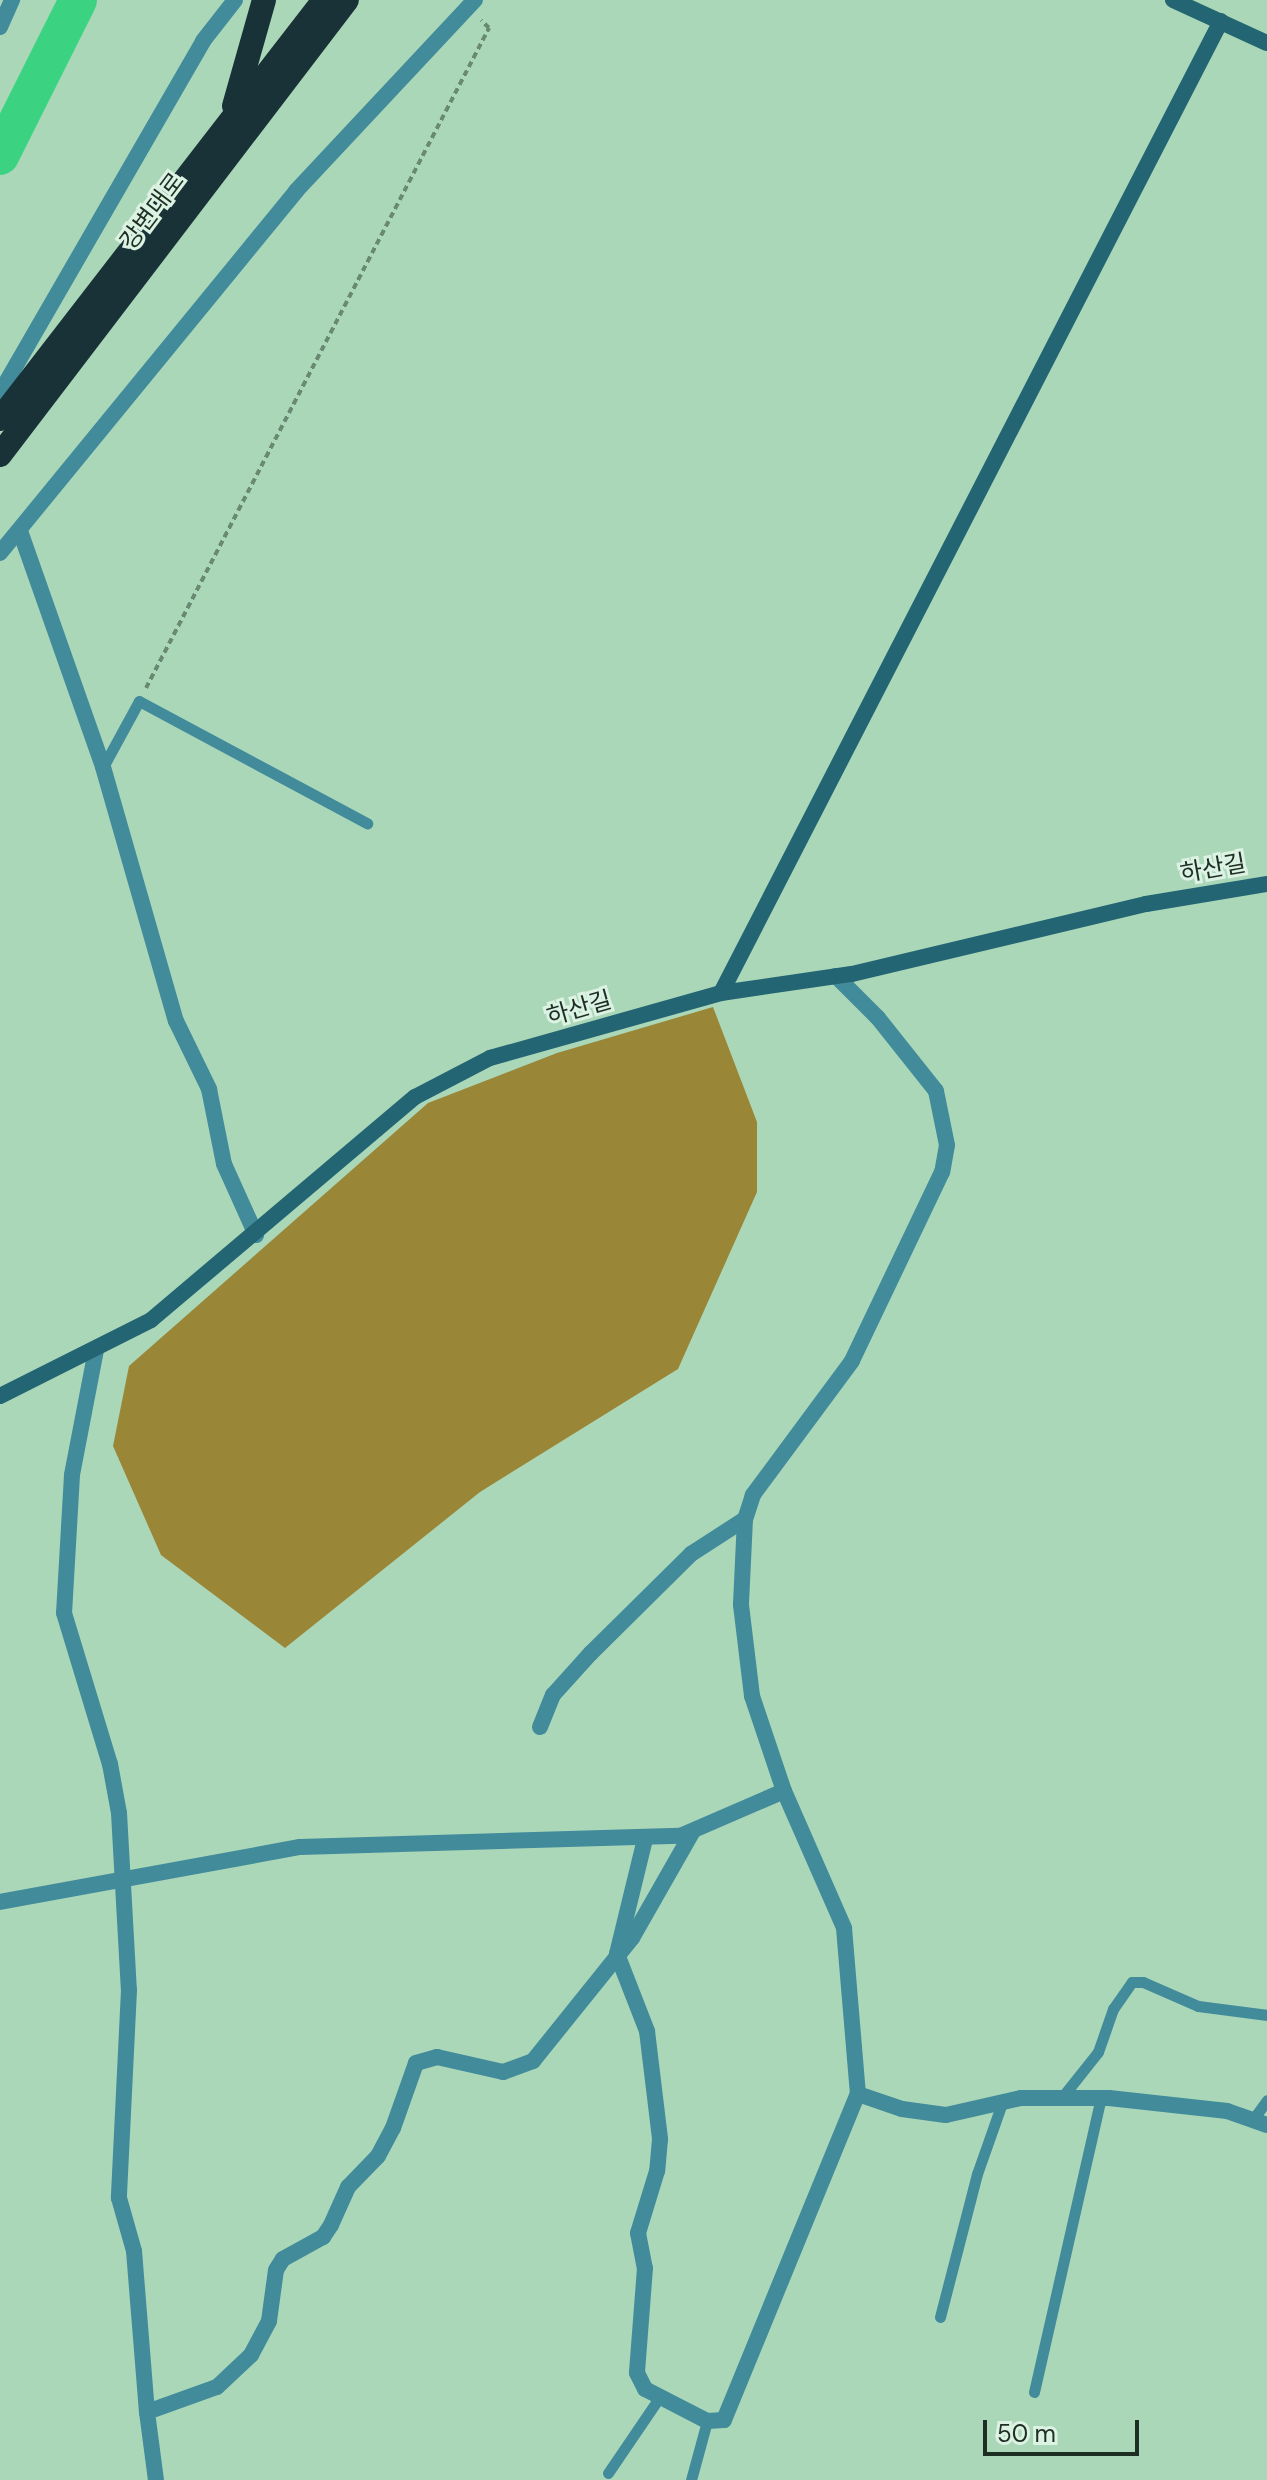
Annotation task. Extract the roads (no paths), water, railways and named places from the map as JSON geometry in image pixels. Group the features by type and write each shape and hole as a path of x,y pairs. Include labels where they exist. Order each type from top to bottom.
{"highway":[{"path":"231,116 264,0"},
{"name":"강변대로","path":"0,419 231,116 324,0"},
{"name":"강변대로","path":"0,455 283,79 347,0"},
{"path":"283,79 367,0"}],"street":[{"path":"0,27 12,0"},
{"path":"0,393 203,41 235,0"},
{"path":"1173,0 1267,43"},
{"path":"0,553 296,191 472,3"},
{"path":"721,993 1221,21"},
{"path":"20,531 103,767 176,1021 209,1089 224,1164 256,1235"},
{"name":"하산길","path":"0,1396 151,1320 256,1235 322,1171 415,1097 490,1058 721,993 836,976 1146,904 1267,884"},
{"path":"645,1839 617,1954 647,2031 658,2111 657,2171 638,2233 645,2268 637,2373 645,2389 659,2398 707,2421 724,2420 858,2094 844,1928 784,1791 746,1673 741,1605 745,1519 773,1465 852,1361 942,1172 947,1145 936,1091 878,1018 836,976"},
{"path":"96,1350 70,1488 64,1613 110,1764 122,1877 129,1990 119,2198 134,2251 147,2412 156,2480"},
{"path":"540,1727 553,1695 591,1653 691,1554 745,1519"},
{"path":"0,1902 122,1877 343,1843 645,1839 693,1831 784,1791"},
{"path":"147,2412 217,2387 251,2355 269,2321 270,2282 276,2270 331,2225 348,2187 385,2142 416,2063 437,2057 464,2067 520,2070 564,2027 655,1904 693,1831"},
{"path":"858,2094 902,2109 946,2115 1002,2103 1063,2096 1101,2097 1260,2121"}],"lane":[{"path":"103,767 139,701 367,823"},
{"path":"1063,2096 1098,2052 1113,2009 1132,1982 1143,1982 1198,2006 1267,2015"},
{"path":"1034,2392 1101,2097"},
{"path":"1260,2121 1267,2100"},
{"path":"940,2317 977,2174 1002,2103"},
{"path":"608,2473 659,2398"},
{"path":"691,2480 707,2421"}],"waterway":[{"path":"0,156 78,0"}]}
